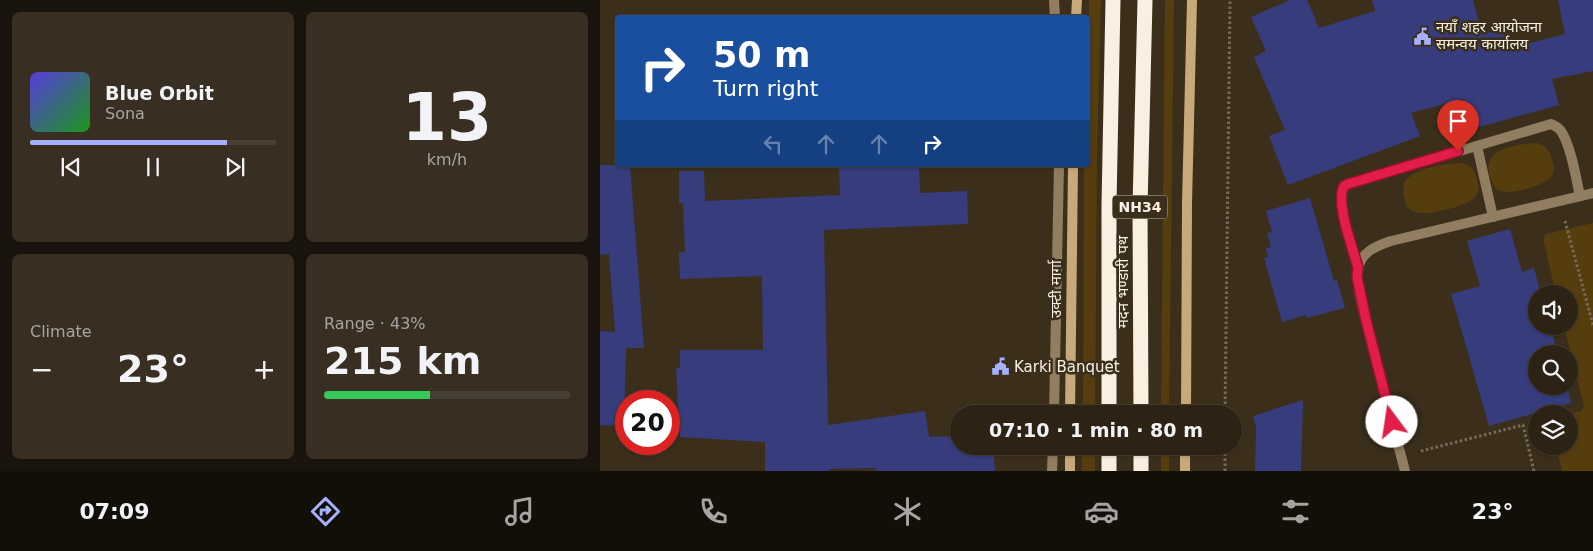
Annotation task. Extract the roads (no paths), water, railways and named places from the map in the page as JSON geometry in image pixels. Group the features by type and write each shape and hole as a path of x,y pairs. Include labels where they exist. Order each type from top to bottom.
{"highway":[{"name":"मदन भण्डारी पथ","path":"1109,405 1109,205 1113,0"},
{"name":"मदन भण्डारी पथ","path":"1141,405 1140,207 1145,0"},
{"path":"1109,455 1110,471"},
{"path":"1141,455 1141,471"}],"street":[{"path":"1076,15 1077,0"},
{"path":"1186,405 1187,203 1192,0"},
{"name":"उक्टी मार्गा","path":"1070,405 1073,167"},
{"path":"1070,455 1070,471"},
{"path":"1185,455 1185,471"}],"lane":[{"path":"1054,0 1055,15"},
{"path":"1358,268 1342,212 1340,196 1344,186 1551,124 1561,131 1565,140 1580,196"},
{"path":"1477,146 1493,217"},
{"path":"1054,405 1059,167"},
{"path":"1405,471 1366,320 1357,277 1362,259 1376,246 1391,241 1593,193"},
{"path":"1052,471 1053,455"}],"place":[{"name":"नयाँ शहर आयोजना समन्वय कार्यालय","path":"1422,36"},
{"name":"Karki Banquet","path":"1000,367"}]}
